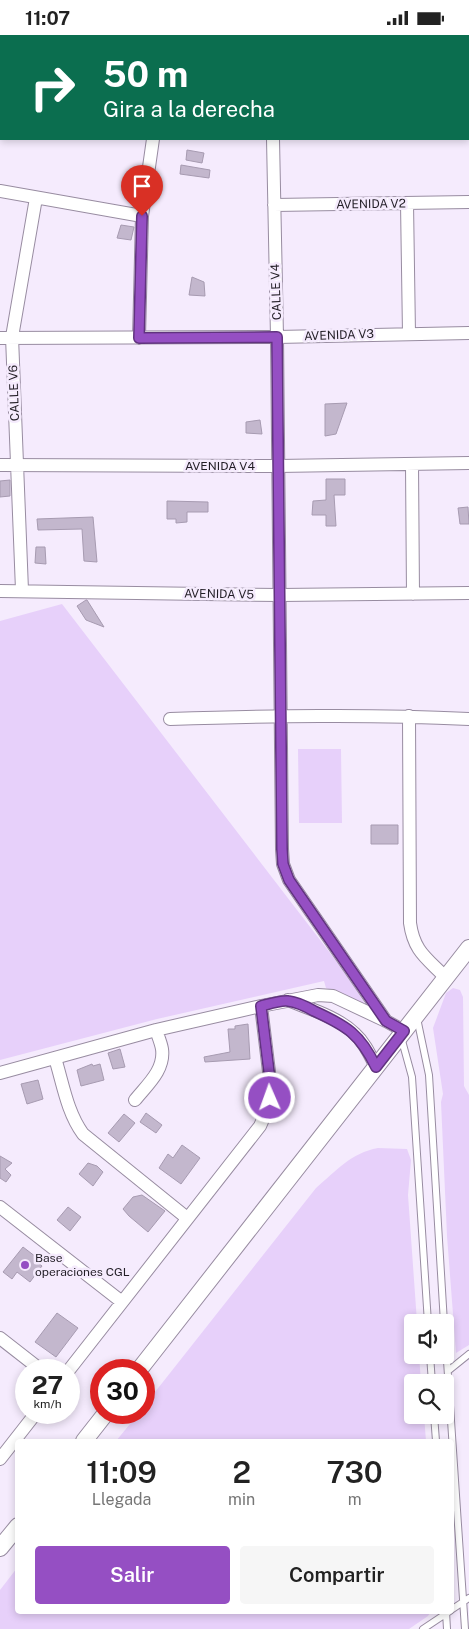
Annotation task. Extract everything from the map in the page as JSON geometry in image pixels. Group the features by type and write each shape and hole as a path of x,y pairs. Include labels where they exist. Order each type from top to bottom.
{"street":[{"path":"139,338 142,216 153,140"},
{"name":"CALLE V4","path":"273,140 283,864 289,880 386,1021"},
{"path":"0,191 142,216"},
{"name":"CALLE V6","path":"22,590 17,465 6,338 36,198"},
{"name":"AVENIDA V2","path":"274,205 469,202"},
{"path":"407,203 409,333"},
{"name":"AVENIDA V3","path":"6,338 277,337 469,333"},
{"name":"AVENIDA V4","path":"0,465 278,466 469,463"},
{"path":"412,465 413,594"},
{"name":"AVENIDA V5","path":"0,591 280,595 469,593"},
{"path":"170,719 282,716 409,716 469,719"},
{"path":"409,716 410,923 412,938 417,949 446,977"},
{"path":"148,1359 469,948"},
{"path":"0,1073 156,1030 318,995 333,996 386,1021 402,1034"},
{"path":"288,1001 332,1019 355,1033 368,1051 376,1067"},
{"path":"78,1359 250,1139 268,1110 271,1088 261,1006"},
{"path":"135,1100 160,1069 162,1049 156,1030"},
{"path":"55,1058 70,1111 75,1124 83,1134 187,1217"},
{"path":"0,1207 122,1302"},
{"path":"0,1338 27,1359"},
{"path":"16,1439 27,1424"},
{"path":"86,1439 97,1424"},
{"path":"0,1459 15,1440"},
{"path":"0,1549 15,1530"}],"lane":[{"path":"417,1015 429,1075 443,1314"},
{"path":"402,1034 412,1077 427,1314"},
{"path":"448,1371 469,1354"},
{"path":"447,1364 453,1439"},
{"path":"435,1424 436,1439"},
{"path":"454,1447 466,1600 465,1629"},
{"path":"454,1608 466,1600"},
{"path":"423,1629 446,1614"},
{"path":"447,1629 449,1614"}],"shaded area":[{"path":"62,604 347,975 367,1007 352,998 326,988 324,981 157,1019 0,1060 0,621"},
{"path":"298,749 341,749 342,823 299,823"},
{"path":"453,988 460,990 463,997 464,1086 469,1095 469,1345 456,1353 447,1236 441,1102 443,1094 433,1028 446,993"},
{"path":"378,1148 407,1149 411,1160 408,1195 416,1314 404,1314 404,1364 420,1364 420,1374 404,1374 404,1424 425,1424 426,1439 118,1439 130,1424 155,1424 155,1392 316,1188 337,1169 360,1154"},
{"path":"15,1571 15,1614 429,1614 409,1629 0,1629 0,1590"}],"building":[{"path":"187,150 204,153 202,163 186,160"},
{"path":"181,165 210,170 209,178 180,174"},
{"path":"121,225 134,227 131,240 117,238"},
{"path":"192,277 204,282 205,296 189,295"},
{"path":"347,403 336,434 325,436 325,404"},
{"path":"260,420 262,434 246,433 246,422"},
{"path":"326,479 345,479 345,495 334,495 336,526 326,526 326,515 312,515 313,501 326,500"},
{"path":"10,480 10,496 0,497 0,481"},
{"path":"167,501 208,502 208,512 187,512 187,522 176,523 176,519 167,519"},
{"path":"468,507 469,524 460,524 458,508"},
{"path":"93,517 97,562 84,561 82,529 38,530 37,519"},
{"path":"36,547 45,547 46,564 35,563"},
{"path":"86,600 104,627 86,620 77,606"},
{"path":"371,825 398,825 398,844 371,844"},
{"path":"248,1024 250,1059 205,1062 204,1057 230,1052 228,1029 235,1029 235,1026"},
{"path":"120,1049 125,1067 113,1069 108,1053"},
{"path":"92,1064 93,1066 100,1064 104,1080 81,1086 77,1070"},
{"path":"38,1080 43,1099 27,1104 21,1084"},
{"path":"146,1113 162,1125 156,1133 140,1122"},
{"path":"124,1114 135,1123 119,1142 108,1133"},
{"path":"182,1145 200,1158 181,1184 159,1168 168,1154 173,1158"},
{"path":"0,1156 12,1163 5,1169 11,1175 6,1182 0,1178"},
{"path":"88,1163 97,1166 103,1172 93,1186 79,1174"},
{"path":"142,1195 165,1211 148,1232 123,1209 133,1197"},
{"path":"68,1207 81,1217 70,1231 57,1220"},
{"path":"23,1247 40,1260 37,1262 42,1266 30,1282 17,1272 12,1279 3,1272"},
{"path":"57,1313 78,1328 56,1357 35,1342"}],"place":[{"name":"Base operaciones CGL","path":"25,1265"}],"route":[{"path":"142,216 139,338 277,337 283,864 289,880 386,1021 404,1031 376,1067 368,1051 355,1033 342,1024 311,1009 288,1001 261,1006 271,1088 270,1098"}]}
